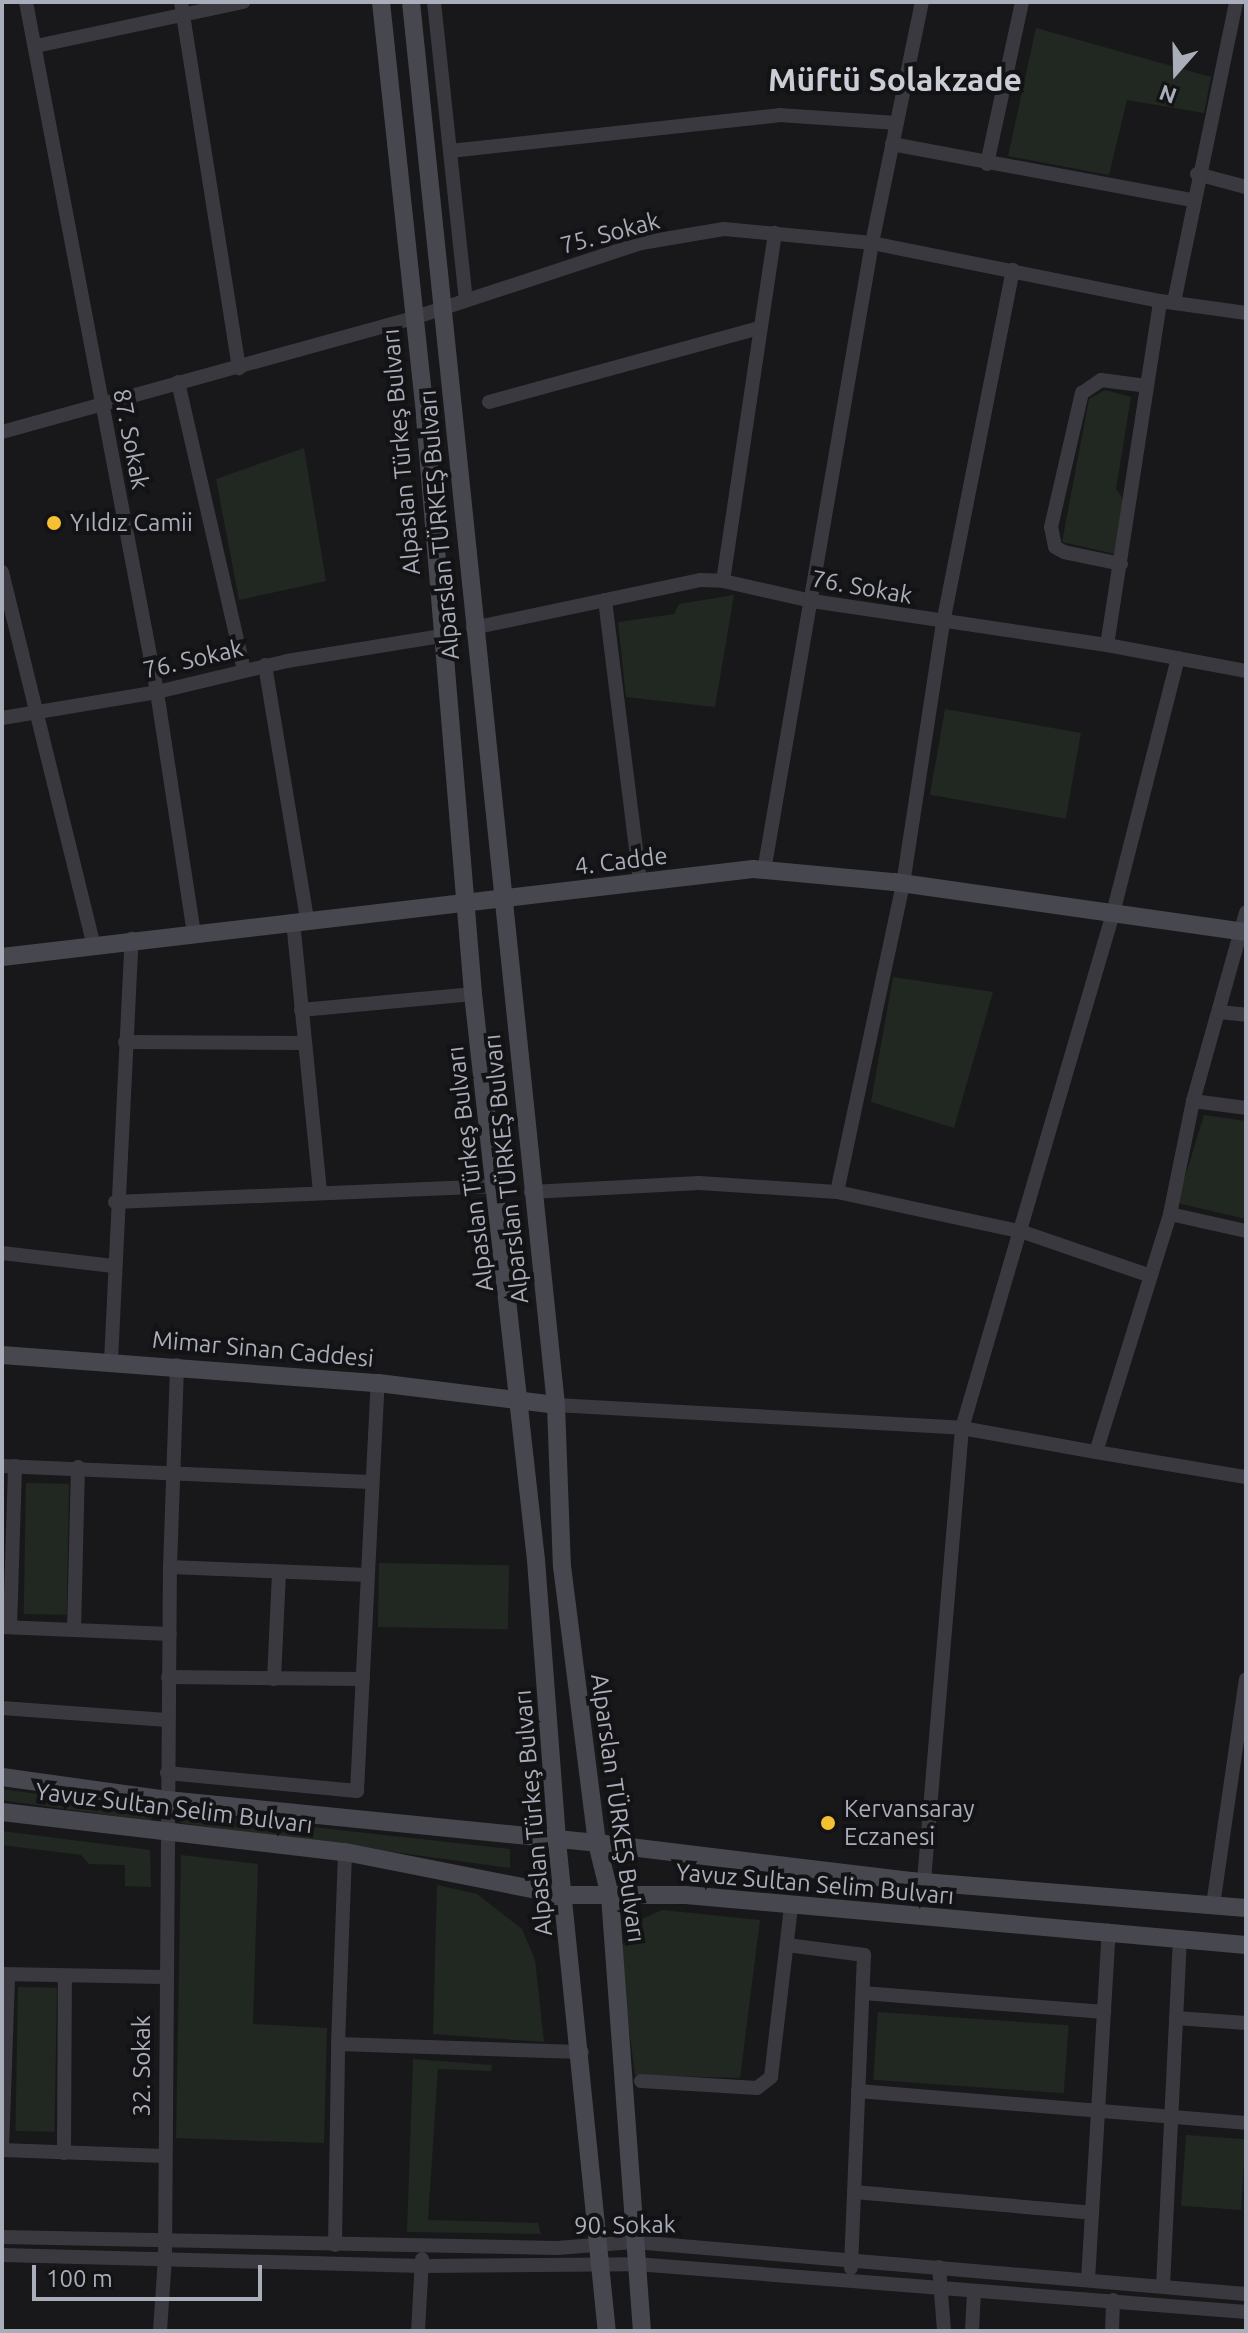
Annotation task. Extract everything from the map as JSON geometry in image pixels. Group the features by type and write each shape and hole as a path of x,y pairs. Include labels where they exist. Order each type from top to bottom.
{"main road":[{"name":"Alpaslan Türkeş Bulvarı","path":"381,2 468,904 473,994 498,1186 562,1895 582,2052 607,2331"},
{"name":"Alparslan TÜRKEŞ Bulvarı","path":"411,2 500,900 556,1405 562,1566 597,1843 610,1896 642,2331"},
{"name":"4. Cadde","path":"2,957 93,943 764,871 903,884 1114,910 1244,932"},
{"name":"Mimar Sinan Caddesi","path":"2,1355 177,1365 378,1383 519,1398 556,1405"},
{"name":"Yavuz Sultan Selim Bulvarı","path":"2,1777 167,1800 597,1843 924,1882 1246,1908"},
{"name":"Yavuz Sultan Selim Bulvarı","path":"2,1812 345,1852 562,1895 686,1895 1246,1945"}],"street":[{"name":"87. Sokak","path":"26,2 157,692 194,933"},
{"path":"36,46 182,8 243,2"},
{"path":"434,2 466,299"},
{"path":"764,871 872,243 922,2"},
{"path":"987,164 1022,2"},
{"path":"1107,645 1147,386 1236,2"},
{"path":"182,8 239,368"},
{"path":"450,151 779,115 897,123"},
{"path":"892,144 1191,200"},
{"path":"1197,174 1246,187"},
{"name":"75. Sokak","path":"2,432 413,318 641,243 724,229 872,243 1167,301 1246,313"},
{"path":"723,581 775,233"},
{"path":"837,1192 903,884 943,623 1013,270"},
{"path":"489,402 760,328"},
{"path":"1121,564 1064,552 1055,547 1051,527 1082,393 1101,380 1147,386"},
{"path":"178,382 244,670"},
{"path":"2,572 93,943"},
{"name":"76. Sokak","path":"473,628 700,580 723,581 812,601 943,623 1107,645 1246,671"},
{"path":"605,600 640,882"},
{"name":"76. Sokak","path":"2,718 157,692 265,665 442,636"},
{"path":"924,1882 962,1428 1023,1232 1114,910 1178,658"},
{"path":"265,665 300,920 301,1010 320,1192"},
{"path":"1096,1452 1170,1214 1193,1101 1244,932 1246,912"},
{"path":"111,1361 115,1202 132,939"},
{"path":"301,1010 473,994"},
{"path":"1219,1012 1246,1015"},
{"path":"125,1042 304,1043"},
{"path":"1193,1101 1246,1108"},
{"path":"531,1192 699,1183 837,1192 1023,1232 1151,1276"},
{"path":"115,1202 498,1186"},
{"path":"1170,1214 1246,1231"},
{"path":"2,1253 113,1266"},
{"name":"32. Sokak","path":"160,2331 165,2258 167,1720 177,1365"},
{"path":"167,1773 357,1791 370,1482 378,1383"},
{"path":"556,1405 962,1428 1246,1477"},
{"path":"170,1634 6,1627 8,1466 370,1482"},
{"path":"74,1630 78,1467"},
{"path":"170,1567 368,1575"},
{"path":"274,1679 279,1572"},
{"path":"168,1677 363,1679"},
{"path":"1213,1905 1246,1679"},
{"path":"2,1708 167,1720"},
{"path":"335,2245 345,1852"},
{"path":"641,2081 757,2088 771,2077 791,1906"},
{"path":"1088,2280 1109,1931"},
{"path":"1163,2286 1180,1939"},
{"path":"787,1945 864,1955 850,2282"},
{"path":"164,1977 5,1975 2,2150 164,2156"},
{"path":"64,2153 65,1976"},
{"path":"863,1993 1104,2012"},
{"path":"1176,2018 1246,2023"},
{"path":"338,2044 582,2052"},
{"path":"858,2091 1246,2123"},
{"path":"854,2192 1092,2213"},
{"name":"90. Sokak","path":"2,2237 422,2246 634,2242 1246,2294"},
{"path":"418,2331 422,2246"},
{"name":"90. Sokak","path":"2,2255 422,2266 636,2264 1246,2312"},
{"path":"939,2267 944,2331"},
{"path":"972,2331 974,2291"},
{"path":"1112,2331 1113,2300"}],"shaded area":[{"path":"1036,28 1211,77 1204,113 1127,100 1109,175 1008,156"},
{"path":"1105,390 1131,397 1116,489 1125,501 1115,554 1062,542 1089,399"},
{"path":"304,448 326,581 239,600 216,479"},
{"path":"734,595 715,707 626,697 618,622 674,614 679,604"},
{"path":"945,709 1081,733 1066,819 930,795"},
{"path":"893,977 993,992 954,1128 871,1102"},
{"path":"1204,1115 1246,1121 1246,1219 1177,1203"},
{"path":"26,1483 69,1484 67,1615 24,1614"},
{"path":"379,1563 509,1565 508,1629 378,1627"},
{"path":"2,1789 153,1810 151,1821 2,1800"},
{"path":"181,1814 510,1849 510,1868 181,1823"},
{"path":"2,1831 150,1850 151,1887 125,1886 125,1865 89,1864 81,1855 2,1845"},
{"path":"181,1855 258,1864 253,2024 327,2028 324,2143 176,2138"},
{"path":"437,1885 477,1894 522,1929 535,1960 544,2042 433,2034"},
{"path":"662,1910 760,1920 740,2078 635,2075 619,1953 635,1922"},
{"path":"18,1987 57,1988 54,2132 15,2131"},
{"path":"878,2012 1069,2025 1064,2093 873,2080"},
{"path":"413,2059 492,2065 491,2071 438,2069 428,2220 538,2223 541,2234 407,2232"},
{"path":"1186,2135 1246,2139 1241,2210 1181,2206"}],"place":[{"name":"Yıldız Camii","path":"54,523"},
{"name":"Kervansaray Eczanesi","path":"828,1823"}],"district":[{"name":"Müftü Solakzade","path":"895,79"}]}
